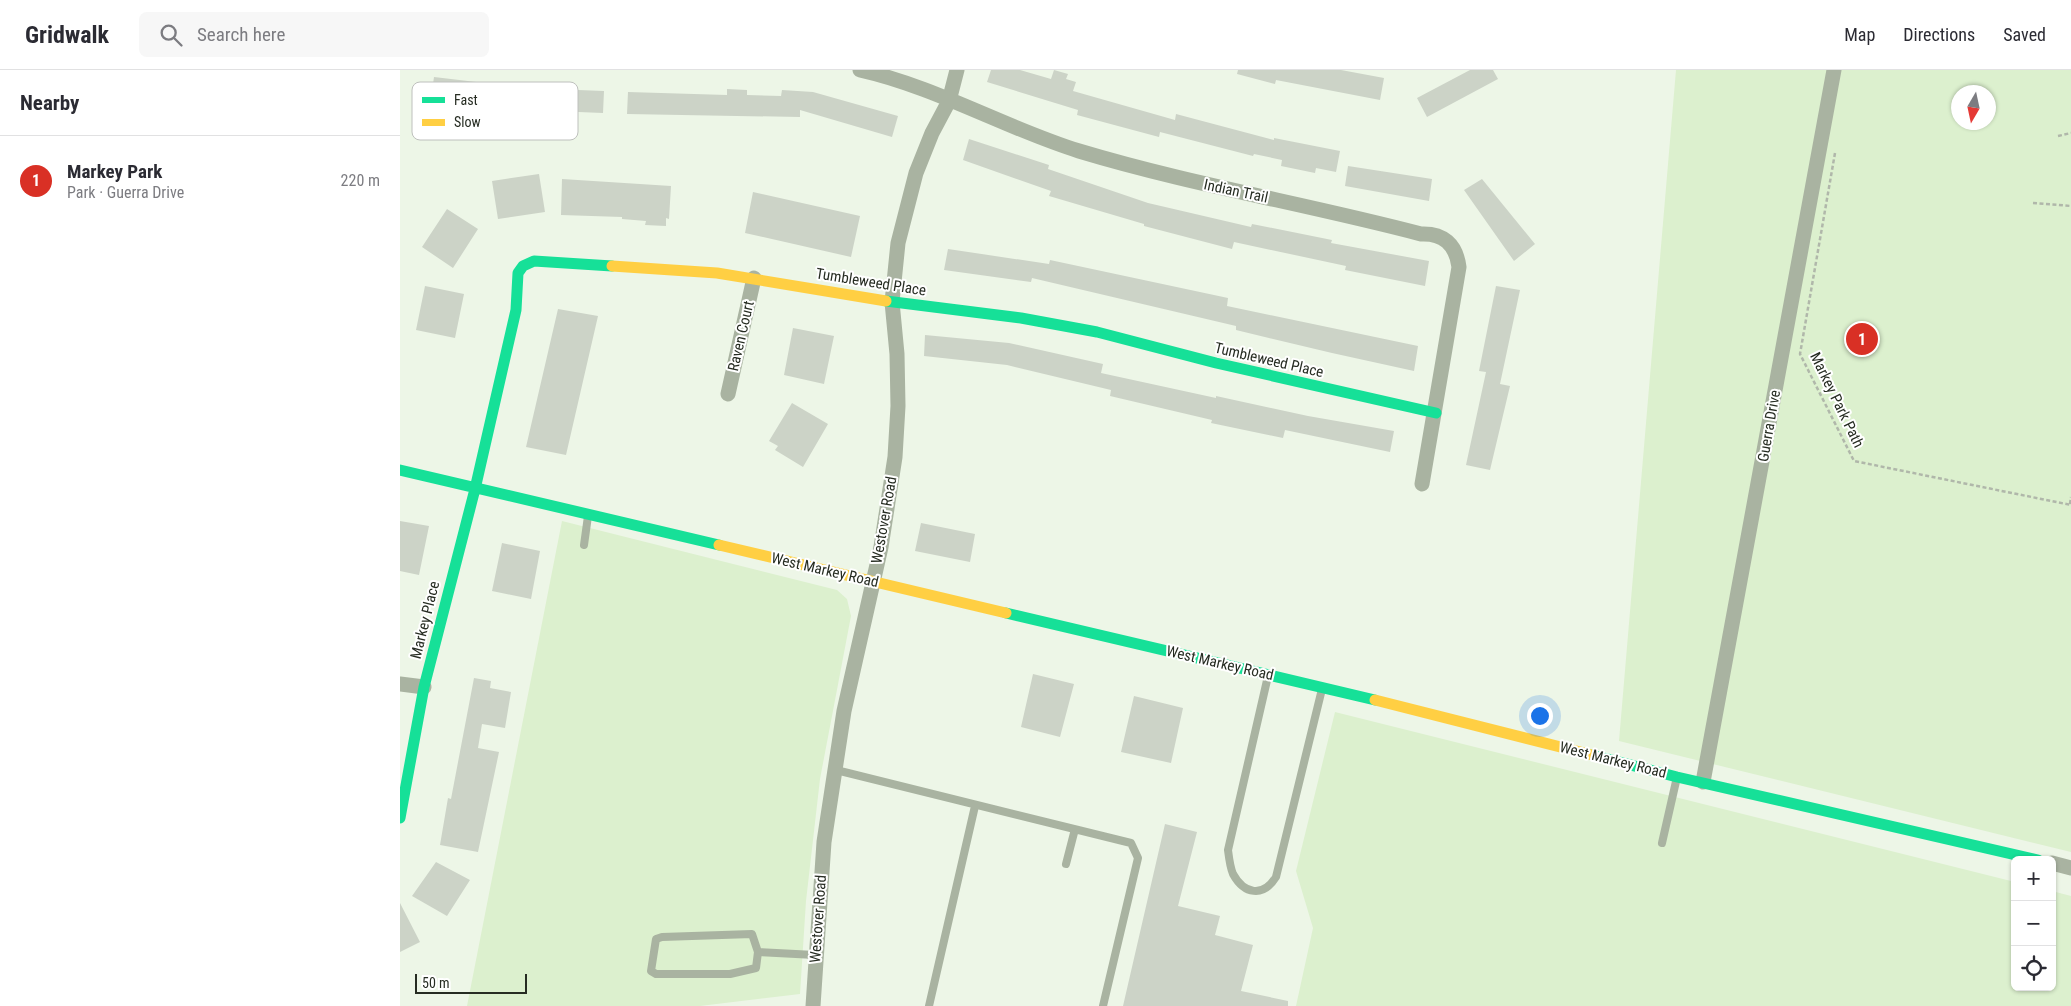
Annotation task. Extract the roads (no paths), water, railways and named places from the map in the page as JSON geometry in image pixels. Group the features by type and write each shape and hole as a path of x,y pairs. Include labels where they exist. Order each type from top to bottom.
{"street":[{"name":"Indian Trail","path":"860,70 912,86 1068,147 1143,170 1441,237 1452,245 1458,255 1459,267 1436,413 1422,484"},
{"name":"Westover Road","path":"813,1006 824,842 844,711 888,509 895,457 897,380 892,302 898,243 905,208 916,173 932,133 949,101 957,70"},
{"name":"Guerra Drive","path":"1703,782 1834,70"},
{"name":"Tumbleweed Place","path":"474,489 516,310 518,273 523,266 534,261 557,261 754,278 892,302 1021,318 1097,332 1216,363 1436,413"},
{"name":"Raven Court","path":"728,394 754,278"},
{"name":"West Markey Road","path":"400,470 474,489 1269,674 1677,777 2021,856"},
{"name":"Markey Place","path":"400,818 424,687 474,489"},
{"path":"400,684 424,687"},
{"path":"2056,864 2071,868"}],"lane":[{"path":"584,545 588,514"},
{"path":"1269,674 1228,850 1232,872 1243,888 1255,892 1270,886 1276,877 1323,687"},
{"path":"836,770 975,806 1131,843 1138,858 1103,1006"},
{"path":"1662,843 1677,777"},
{"path":"929,1006 975,806"},
{"path":"1066,864 1075,830"},
{"path":"752,934 758,952 756,968 730,974 656,974 651,971 656,939 662,937 752,934"},
{"path":"758,952 815,955"}],"place":[{"name":"Markey Park","path":"1862,339"}]}
